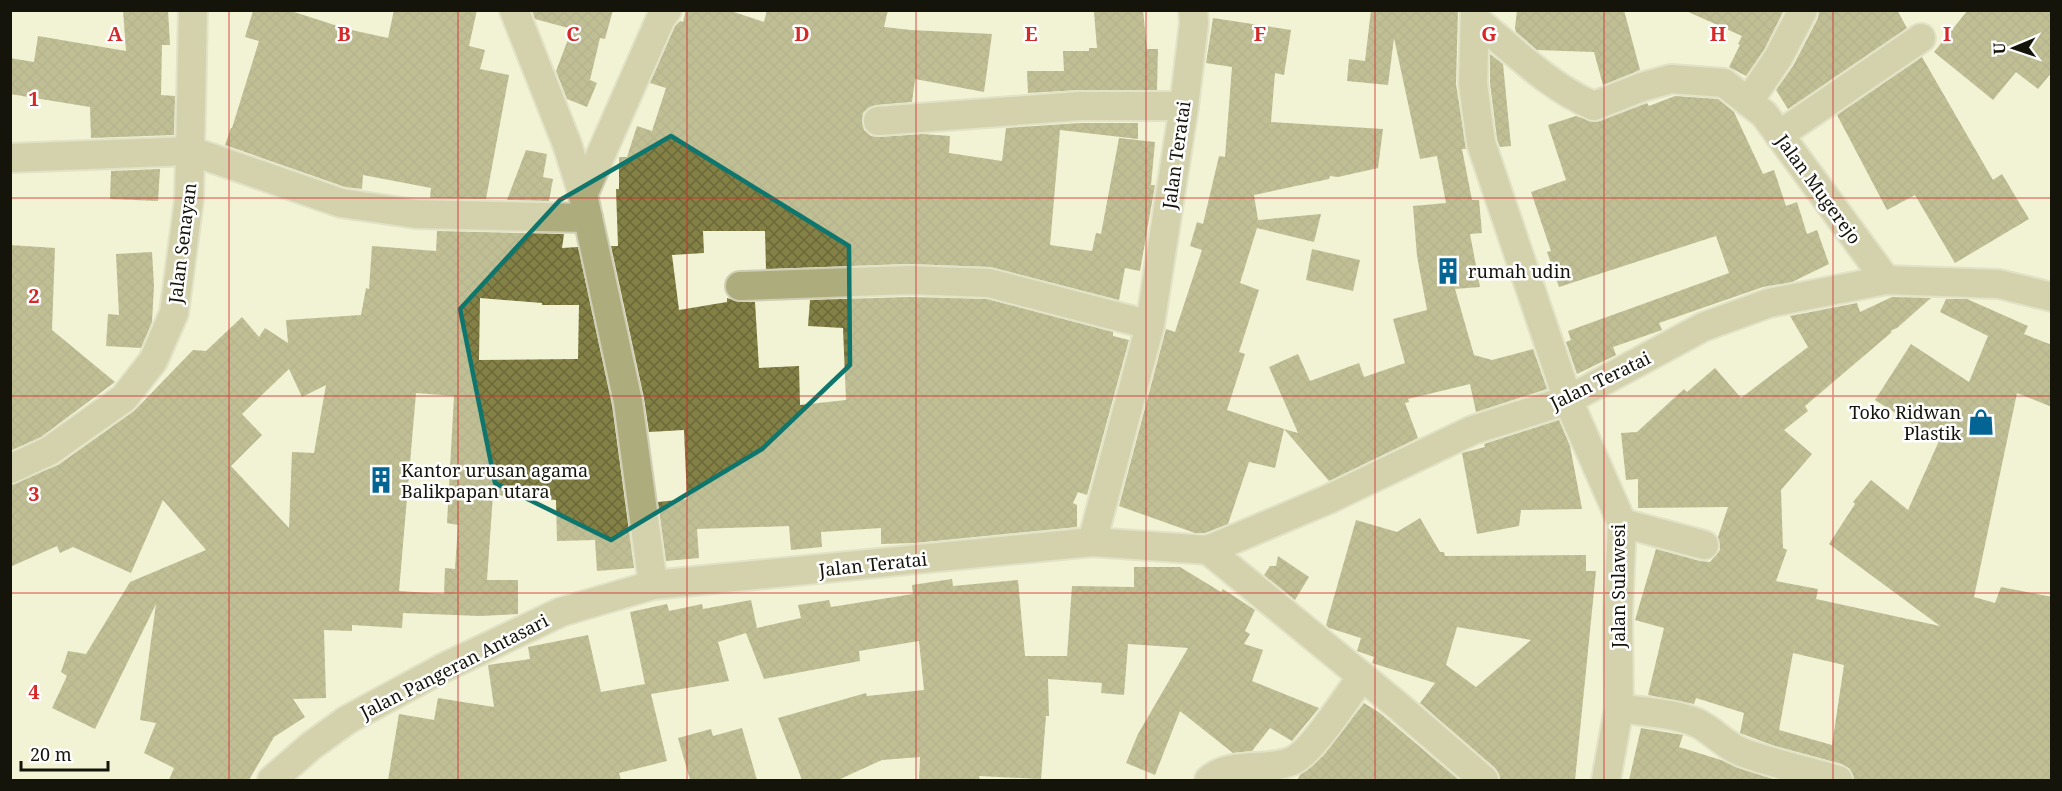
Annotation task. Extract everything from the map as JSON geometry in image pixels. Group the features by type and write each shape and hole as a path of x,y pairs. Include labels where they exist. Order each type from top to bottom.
{"street":[{"name":"Jalan Senayan","path":"10,469 49,451 124,398 153,361 174,313 189,200 193,10"},
{"path":"514,10 567,144 585,207 628,402 653,585"},
{"path":"585,207 661,18 667,10"},
{"name":"Jalan Teratai","path":"1092,542 1150,325 1184,106 1194,23 1193,10"},
{"path":"1748,102 1778,58 1803,10"},
{"name":"Jalan Mugerejo","path":"1475,15 1556,86 1573,98 1594,106 1671,78 1724,83 1764,114 1886,280"},
{"name":"Jalan Sulawesi","path":"1475,15 1473,84 1481,143 1568,400 1622,523 1618,615 1619,708 1606,780"},
{"path":"1779,135 1921,38"},
{"path":"878,121 1080,106 1184,106"},
{"path":"10,158 191,151 341,203 416,214 585,207"},
{"path":"740,286 909,280 975,281 1150,325"},
{"name":"Jalan Teratai","path":"653,585 1092,542 1208,550 1329,499 1473,430 1568,400 1703,327 1769,303 1886,280 1999,284 2052,297"},
{"path":"1622,523 1704,545"},
{"path":"1208,550 1484,780"},
{"name":"Jalan Pangeran Antasari","path":"272,780 311,746 347,720 443,668 561,612 653,585"},
{"path":"1209,780 1218,773 1285,763 1296,759 1313,742 1362,676"},
{"path":"1619,708 1695,722 1743,753 1838,780"}],"highlighted area":[{"path":"671,136 849,246 850,365 762,449 611,540 495,483 460,309 560,200"}],"building":[{"path":"123,10 168,10 170,45 162,45 161,95 175,96 174,135 91,138 90,107 10,94 10,58 34,62 38,36 126,51"},
{"path":"394,10 477,10 469,46 485,50 480,69 509,75 486,199 430,198 431,188 363,175 362,189 345,187 225,145 259,41 245,37 253,11 291,11 347,29 388,38"},
{"path":"532,10 613,10 605,39 600,38 590,80 597,83 587,107 567,99 556,71 572,29 535,19"},
{"path":"686,10 728,10 764,22 767,10 888,10 884,27 992,34 984,92 915,79 912,102 876,105 863,113 864,130 871,136 923,134 950,136 949,153 1002,161 1006,128 1081,123 1138,123 1138,139 1060,130 1050,245 1092,251 1096,233 1101,234 1119,138 1155,142 1151,185 1155,185 1140,271 1125,268 1119,300 990,267 908,264 766,269 765,231 703,231 704,253 672,255 679,310 727,302 727,298 740,302 755,302 759,368 799,366 800,405 846,400 843,328 808,326 810,300 909,297 987,299 1113,332 1113,336 1129,340 1087,495 1078,492 1073,503 1077,505 1077,527 914,543 881,544 881,528 821,532 822,547 791,550 789,526 697,529 699,558 666,561 658,502 687,499 684,430 649,432 644,398 611,246 618,246 616,189 619,189 619,157 627,157 637,126 652,131 666,88 650,83 675,26 680,21 683,22"},
{"path":"1143,10 1147,49 1158,49 1157,90 1079,90 1028,93 1027,71 1064,71 1063,51 1089,51 1089,48 1097,48 1094,12"},
{"path":"1371,10 1458,10 1456,84 1466,149 1462,149 1472,200 1479,200 1482,233 1470,234 1480,287 1455,289 1474,355 1492,360 1533,349 1547,389 1476,412 1470,384 1408,399 1409,402 1405,403 1418,438 1329,481 1284,429 1298,433 1269,367 1298,354 1310,381 1359,363 1364,377 1405,363 1393,319 1427,310 1417,256 1413,206 1446,203 1437,156 1420,159 1394,38 1388,85 1347,81 1349,59 1365,61"},
{"path":"1517,10 1624,10 1640,70 1603,85 1594,52 1537,50 1516,32"},
{"path":"1684,10 1784,10 1764,50 1746,76 1729,67 1742,36"},
{"path":"1819,10 1897,10 1907,28 1788,109 1776,90 1793,66 1818,18"},
{"path":"1968,10 2052,10 2052,72 2038,89 2016,72 1993,100 1934,52"},
{"path":"1213,18 1291,30 1284,75 1275,73 1271,122 1383,129 1378,168 1338,177 1330,176 1329,179 1254,195 1258,220 1321,214 1314,242 1257,228 1240,283 1259,290 1239,352 1245,354 1227,410 1284,429 1275,468 1249,462 1228,524 1205,533 1195,533 1119,506 1166,329 1175,332 1202,250 1190,246 1197,222 1203,224 1219,156 1225,157 1232,67 1206,63"},
{"path":"1490,54 1503,64 1511,146 1500,147 1497,139 1490,83"},
{"path":"1922,57 1993,180 2002,174 2029,219 1955,263 1915,195 1887,210 1837,115"},
{"path":"1675,96 1718,99 1734,112 1763,174 1774,170 1786,206 1797,202 1807,234 1817,230 1829,264 1792,282 1763,287 1659,323 1662,330 1613,347 1616,355 1577,374 1566,342 1571,340 1568,331 1729,273 1716,236 1559,287 1547,252 1551,251 1531,192 1566,180 1548,125 1576,116 1593,122 1600,121 1647,103 1649,106"},
{"path":"526,150 547,154 543,177 553,179 549,201 507,200"},
{"path":"160,169 158,201 110,199 111,171"},
{"path":"437,231 564,234 562,248 578,247 612,405 634,568 597,571 595,540 557,541 556,500 493,495 487,580 518,580 518,614 480,616 403,613 402,628 352,625 352,631 324,630 326,698 293,699 305,717 274,737 249,780 169,780 174,768 144,753 156,723 140,720 156,604 95,729 52,708 67,676 61,672 68,651 86,654 130,582 206,550 163,500 131,573 73,547 60,553 57,546 10,567 10,485 58,465 134,411 193,350 206,351 242,317 259,337 265,328 288,343 286,320 361,315 366,288 369,289 372,246 436,251","holes":["480,298 542,303 542,305 579,305 578,359 479,360","289,369 302,397 326,385 314,453 292,452 289,528 231,466 262,435 242,414","416,393 454,396 447,523 458,525 455,569 445,568 444,594 399,591"]},
{"path":"10,245 55,248 52,330 115,382 41,437 10,451"},
{"path":"1312,249 1360,260 1353,291 1306,280"},
{"path":"152,252 154,286 152,322 141,348 106,346 108,314 119,315 116,254"},
{"path":"1892,297 1931,298 1805,406 1808,411 1784,430 1812,454 1781,490 1783,548 1787,550 1776,581 1818,589 1816,599 1940,626 1829,544 1855,504 1853,502 1871,480 1908,510 1939,441 1875,400 1911,344 1969,382 1988,336 1940,312 1946,299 1967,299 2028,326 2024,334 2052,345 2052,407 2017,393 1974,597 1995,603 2001,587 2052,597 2052,780 1854,780 1850,769 1842,764 1772,745 1740,733 1744,713 1696,698 1694,704 1648,695 1664,628 1635,620 1656,549 1710,562 1720,550 1718,537 1728,507 1638,508 1638,479 1626,480 1621,433 1637,432 1684,389 1687,392 1715,368 1741,398 1808,347 1790,316 1857,303 1860,312","holes":["1793,653 1844,665 1832,745 1779,730"]},
{"path":"1559,420 1570,446 1582,509 1521,510 1519,526 1477,534 1462,453"},
{"path":"1420,518 1440,552 1444,552 1445,556 1586,555 1586,571 1596,571 1575,780 1500,780 1495,768 1420,703 1435,683 1372,663 1374,657 1357,651 1361,638 1326,625 1356,520 1397,532","holes":["1457,627 1531,640 1476,687 1446,665"]},
{"path":"1278,556 1309,577 1295,600 1264,575 1270,566 1276,566"},
{"path":"1134,567 1180,567 1221,592 1223,589 1255,610 1245,631 1250,634 1244,644 1263,650 1252,681 1319,708 1292,741 1270,728 1252,751 1233,753 1180,711 1155,775 1126,763 1138,734 1188,648 1128,644 1124,695 1101,693 1102,683 1048,679 1049,716 1046,716 1041,779 979,776 980,780 919,780 920,757 882,760 838,780 802,780 778,718 866,693 867,696 924,690 919,641 859,651 860,661 764,679 746,633 718,642 729,681 651,694 667,761 619,773 621,780 388,780 399,714 434,720 438,698 494,707 488,665 530,659 528,647 588,635 601,692 645,684 630,612 667,604 669,611 702,604 703,609 751,600 757,628 801,618 798,605 829,600 831,607 913,594 912,585 952,579 953,586 1018,580 1025,656 1067,656 1072,586 1134,587"},
{"path":"1364,703 1380,713 1459,780 1297,780 1323,756"},
{"path":"742,728 757,780 690,780 678,738 711,729 713,736"},
{"path":"1641,728 1683,735 1679,747 1777,780 1629,780"}],"place":[{"name":"rumah udin","path":"1448,271"},
{"name":"Toko Ridwan Plastik","path":"1981,422"},
{"name":"Kantor urusan agama Balikpapan utara","path":"381,480"}]}
